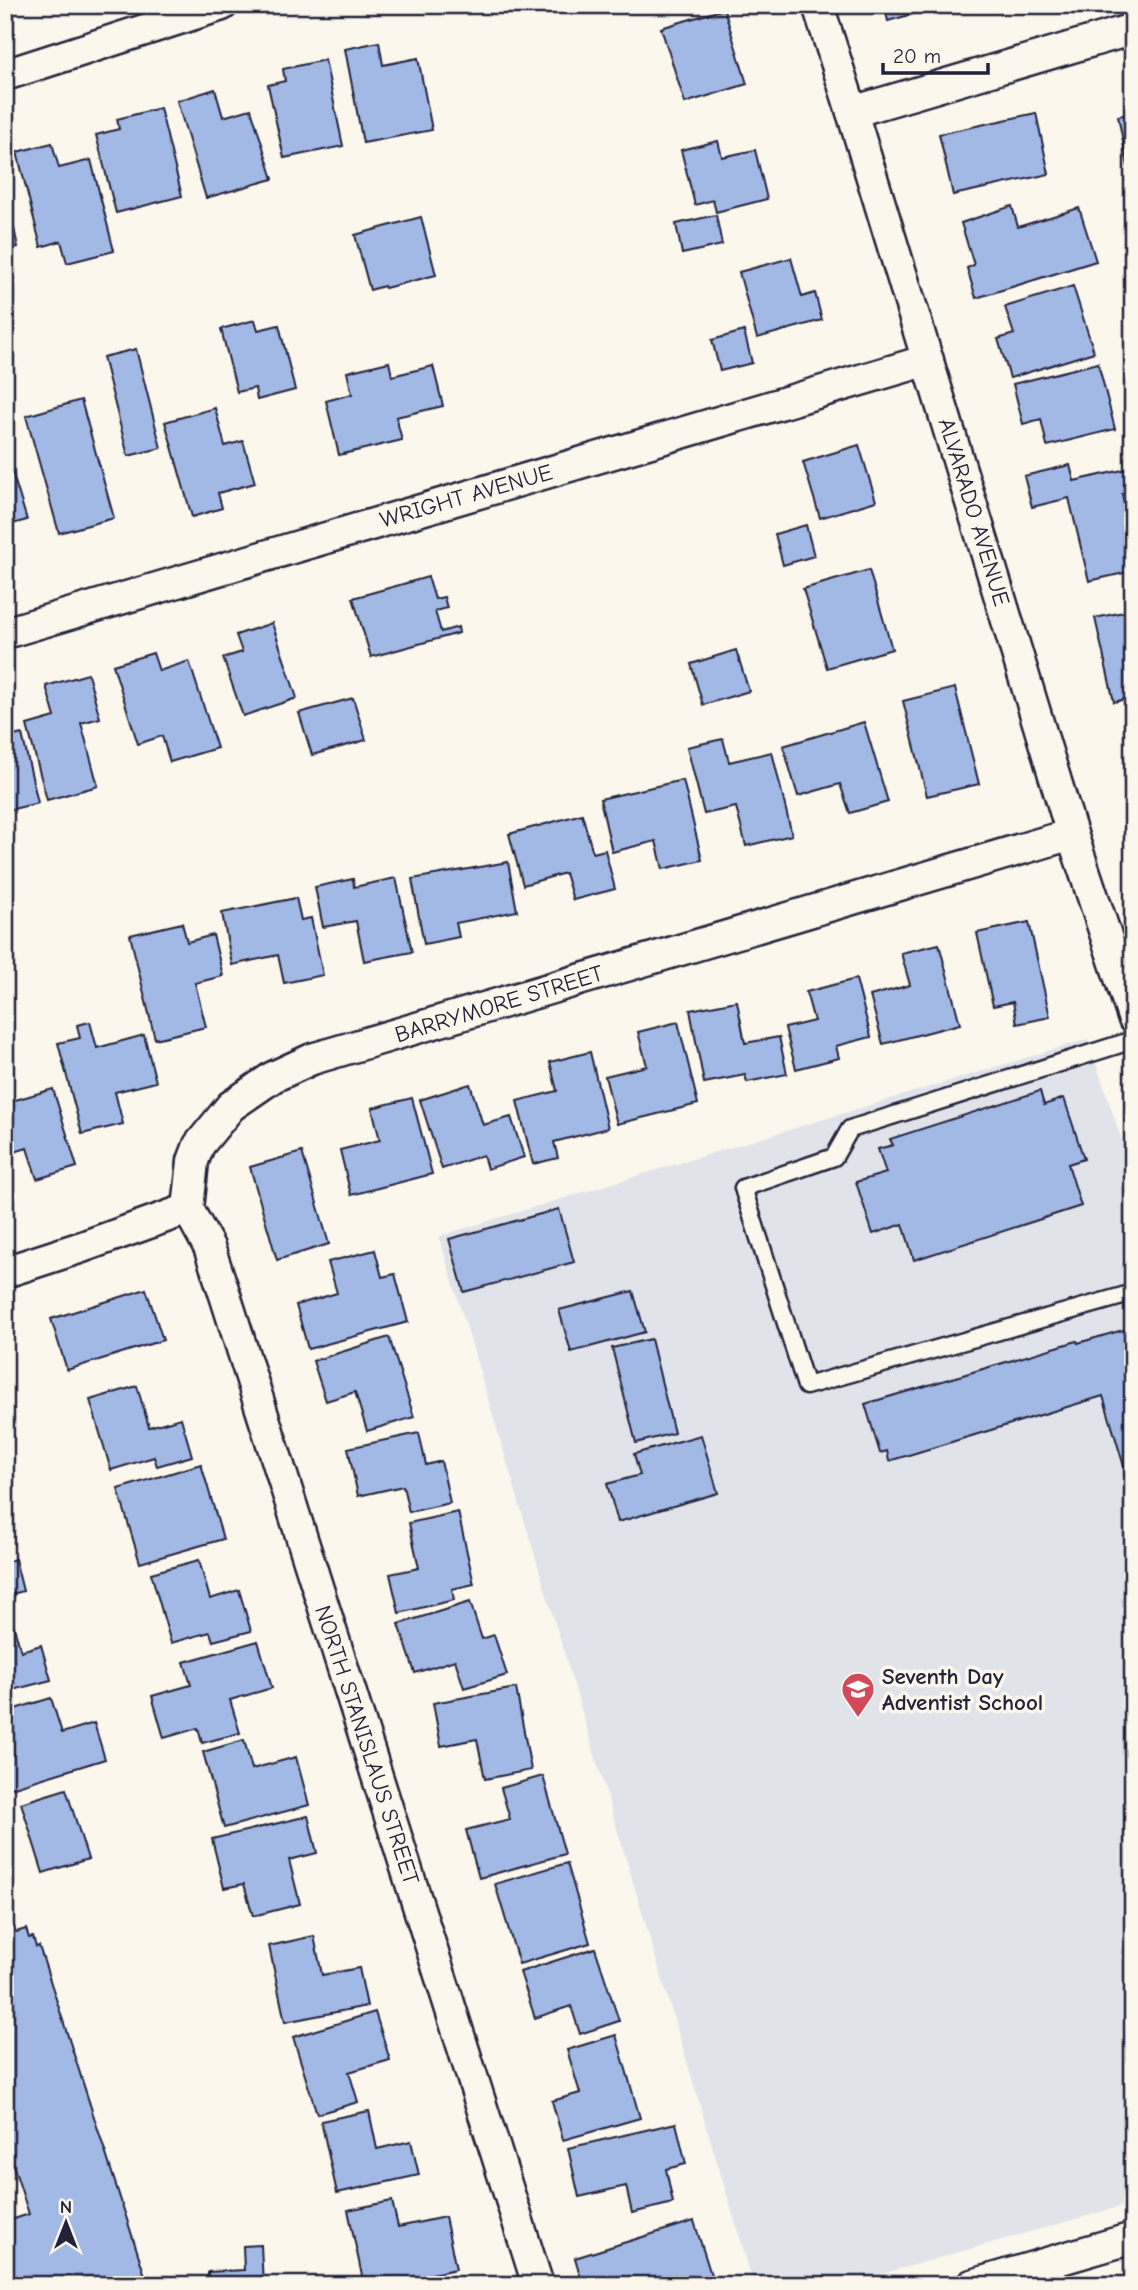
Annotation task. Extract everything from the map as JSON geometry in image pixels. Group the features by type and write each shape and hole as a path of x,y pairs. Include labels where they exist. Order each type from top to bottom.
{"street":[{"path":"5,75 222,5"},
{"name":"ALVARADO AVENUE","path":"818,5 1073,834 1133,1017"},
{"path":"852,112 1133,29"},
{"name":"WRIGHT AVENUE","path":"5,633 928,360"},
{"name":"BARRYMORE STREET","path":"188,1209 199,1144 231,1106 273,1077 312,1059 1073,834"},
{"path":"5,1272 188,1209"},
{"name":"NORTH STANISLAUS STREET","path":"188,1209 209,1247 225,1295 538,2285"},
{"path":"972,2285 1133,2238"}],"lane":[{"path":"1133,1040 850,1129 834,1157 743,1188 806,1386 1133,1293"}],"shaded area":[{"name":"Seventh Day Adventist School","path":"1088,1039 1133,1174 1133,2203 843,2285 754,2285 439,1236"}],"building":[{"path":"884,5 945,5 888,21"},
{"path":"724,9 747,84 685,103 661,28"},
{"path":"379,42 383,65 418,58 432,130 363,143 345,49"},
{"path":"325,60 343,146 284,158 268,85 285,81 283,69"},
{"path":"215,89 223,117 251,109 273,179 206,198 177,101"},
{"path":"160,108 182,196 116,213 96,135 119,129 117,119"},
{"path":"1036,113 1049,174 953,195 939,134"},
{"path":"1133,113 1133,182 1131,182 1118,116"},
{"path":"718,141 722,157 755,150 767,199 716,212 713,200 695,205 681,150"},
{"path":"52,143 59,168 91,160 114,251 67,263 61,241 41,247 17,152"},
{"path":"5,187 18,247 10,249 15,273 5,276"},
{"path":"1012,206 1018,227 1079,208 1096,261 976,298 967,268 974,265 961,223"},
{"path":"716,215 722,245 682,254 676,224"},
{"path":"421,217 436,275 370,290 355,235"},
{"path":"791,258 802,297 815,293 822,320 757,338 739,272"},
{"path":"1073,286 1094,352 1010,378 998,339 1014,334 1005,307"},
{"path":"255,320 258,330 279,325 295,390 257,400 255,388 237,392 221,329"},
{"path":"744,331 752,363 720,371 712,340"},
{"path":"136,349 161,448 128,456 103,357"},
{"path":"389,362 392,376 433,366 443,406 396,417 402,440 339,455 326,401 352,394 347,372"},
{"path":"1098,363 1115,429 1047,446 1041,419 1023,424 1013,384"},
{"path":"81,400 114,518 59,533 26,416"},
{"path":"215,408 225,446 243,441 255,483 218,493 222,508 192,517 165,422"},
{"path":"859,445 876,501 820,518 803,462"},
{"path":"5,449 27,520 5,526"},
{"path":"1070,465 1074,481 1127,469 1133,491 1122,494 1133,540 1133,571 1089,581 1069,498 1032,507 1024,476"},
{"path":"806,525 814,556 783,565 775,534"},
{"path":"869,570 892,649 827,668 803,589"},
{"path":"428,577 435,599 444,597 447,608 435,611 441,632 458,627 459,633 371,657 353,598"},
{"path":"1133,610 1133,697 1114,702 1095,618"},
{"path":"272,623 297,698 243,716 223,658 242,652 236,635"},
{"path":"736,650 749,691 703,705 691,664"},
{"path":"153,653 159,671 189,661 217,748 170,762 162,736 138,744 113,665"},
{"path":"88,674 100,718 81,723 98,786 47,800 27,725 55,717 46,686"},
{"path":"955,688 979,784 927,796 903,701"},
{"path":"353,698 366,740 312,755 299,713"},
{"path":"864,722 888,802 850,813 840,784 798,796 783,746"},
{"path":"22,734 38,803 5,811 5,738"},
{"path":"723,739 729,762 772,752 792,835 746,846 736,807 704,814 687,747"},
{"path":"683,780 702,860 663,869 656,841 612,852 600,799"},
{"path":"582,814 593,853 605,850 615,889 573,900 565,873 523,885 509,834"},
{"path":"508,862 517,911 456,923 459,937 424,944 412,879"},
{"path":"396,878 412,952 364,961 356,921 323,927 315,887 353,879 354,887"},
{"path":"296,898 301,920 311,918 323,975 284,983 278,955 232,965 222,913"},
{"path":"1029,922 1050,1017 1017,1024 1013,1002 993,1006 977,933"},
{"path":"182,923 187,942 213,935 223,976 195,983 206,1027 155,1039 130,935"},
{"path":"939,944 960,1024 883,1044 870,996 910,985 901,953"},
{"path":"856,979 871,1037 836,1046 839,1058 796,1069 785,1028 814,1021 806,992"},
{"path":"737,1001 745,1043 779,1037 787,1074 747,1082 745,1075 704,1083 690,1010"},
{"path":"90,1022 97,1048 144,1035 156,1082 115,1092 123,1124 82,1134 58,1043 80,1038 77,1025"},
{"path":"678,1022 698,1104 617,1124 605,1076 647,1066 638,1032"},
{"path":"590,1052 608,1128 554,1142 558,1158 533,1164 517,1101 557,1091 550,1062"},
{"path":"470,1084 483,1125 511,1117 524,1157 487,1169 483,1155 442,1169 420,1100"},
{"path":"53,1089 77,1167 37,1179 27,1148 5,1155 5,1103"},
{"path":"1040,1091 1044,1105 1064,1098 1084,1159 1068,1164 1081,1206 914,1260 903,1224 873,1234 856,1182 886,1173 878,1149 893,1145 890,1139"},
{"path":"412,1098 432,1174 351,1195 340,1150 380,1140 372,1108"},
{"path":"302,1152 329,1244 277,1260 250,1167"},
{"path":"559,1209 574,1262 464,1292 449,1239"},
{"path":"375,1250 382,1277 395,1274 408,1322 308,1349 296,1305 337,1293 328,1262"},
{"path":"146,1289 163,1340 67,1370 51,1319"},
{"path":"633,1291 645,1332 571,1352 559,1310"},
{"path":"1133,1327 1133,1482 1129,1483 1103,1396 889,1461 887,1451 880,1453 865,1404"},
{"path":"389,1337 414,1417 367,1431 355,1392 326,1401 313,1361"},
{"path":"651,1339 674,1433 636,1443 612,1348"},
{"path":"137,1386 149,1427 181,1418 192,1456 157,1466 154,1457 111,1470 90,1400"},
{"path":"419,1433 426,1465 441,1461 450,1503 409,1512 403,1486 358,1496 348,1448"},
{"path":"701,1435 718,1493 618,1522 607,1484 640,1475 634,1454"},
{"path":"201,1464 223,1539 140,1563 118,1489"},
{"path":"458,1512 474,1584 452,1589 454,1600 399,1613 390,1574 419,1568 409,1523"},
{"path":"15,1559 23,1591 5,1596 5,1562"},
{"path":"199,1560 210,1599 239,1590 251,1631 213,1641 210,1632 171,1643 151,1573"},
{"path":"470,1602 482,1639 494,1635 507,1675 464,1688 455,1660 415,1673 399,1624"},
{"path":"10,1614 21,1651 41,1645 51,1680 5,1692 5,1616"},
{"path":"258,1641 272,1688 230,1700 240,1733 202,1743 198,1728 164,1738 152,1696 191,1685 184,1662"},
{"path":"516,1688 531,1770 485,1779 477,1739 441,1746 433,1703"},
{"path":"51,1698 62,1733 94,1723 105,1759 11,1788 5,1770 5,1712"},
{"path":"244,1740 252,1769 296,1757 309,1805 224,1828 203,1752"},
{"path":"543,1776 565,1854 479,1878 466,1830 510,1819 501,1788"},
{"path":"66,1789 88,1859 43,1873 21,1803"},
{"path":"308,1816 317,1853 289,1860 300,1904 253,1916 244,1884 224,1888 212,1839"},
{"path":"567,1863 590,1943 519,1964 495,1884"},
{"path":"14,1927 16,1932 26,1929 29,1938 33,1937 36,1947 39,1946 148,2285 5,2285 5,2222 29,2214 5,2140 5,1930"},
{"path":"314,1936 322,1975 359,1968 367,2006 285,2022 269,1946"},
{"path":"595,1948 619,2021 580,2034 571,2006 535,2018 520,1972"},
{"path":"375,2012 390,2060 349,2072 358,2102 317,2114 293,2037"},
{"path":"616,2035 640,2118 563,2140 552,2101 580,2093 567,2050"},
{"path":"369,2111 377,2149 411,2141 419,2175 337,2193 321,2121"},
{"path":"676,2123 686,2164 666,2169 673,2203 632,2213 626,2186 579,2197 568,2148"},
{"path":"392,2201 398,2227 445,2217 456,2269 380,2285 364,2285 348,2210"},
{"path":"694,2221 712,2278 690,2285 677,2285 676,2281 663,2285 583,2285 575,2258"},
{"path":"261,2245 263,2285 208,2285 208,2272 244,2270 243,2246"}],"place":[{"name":"Seventh Day Adventist School","path":"858,1719"}]}
